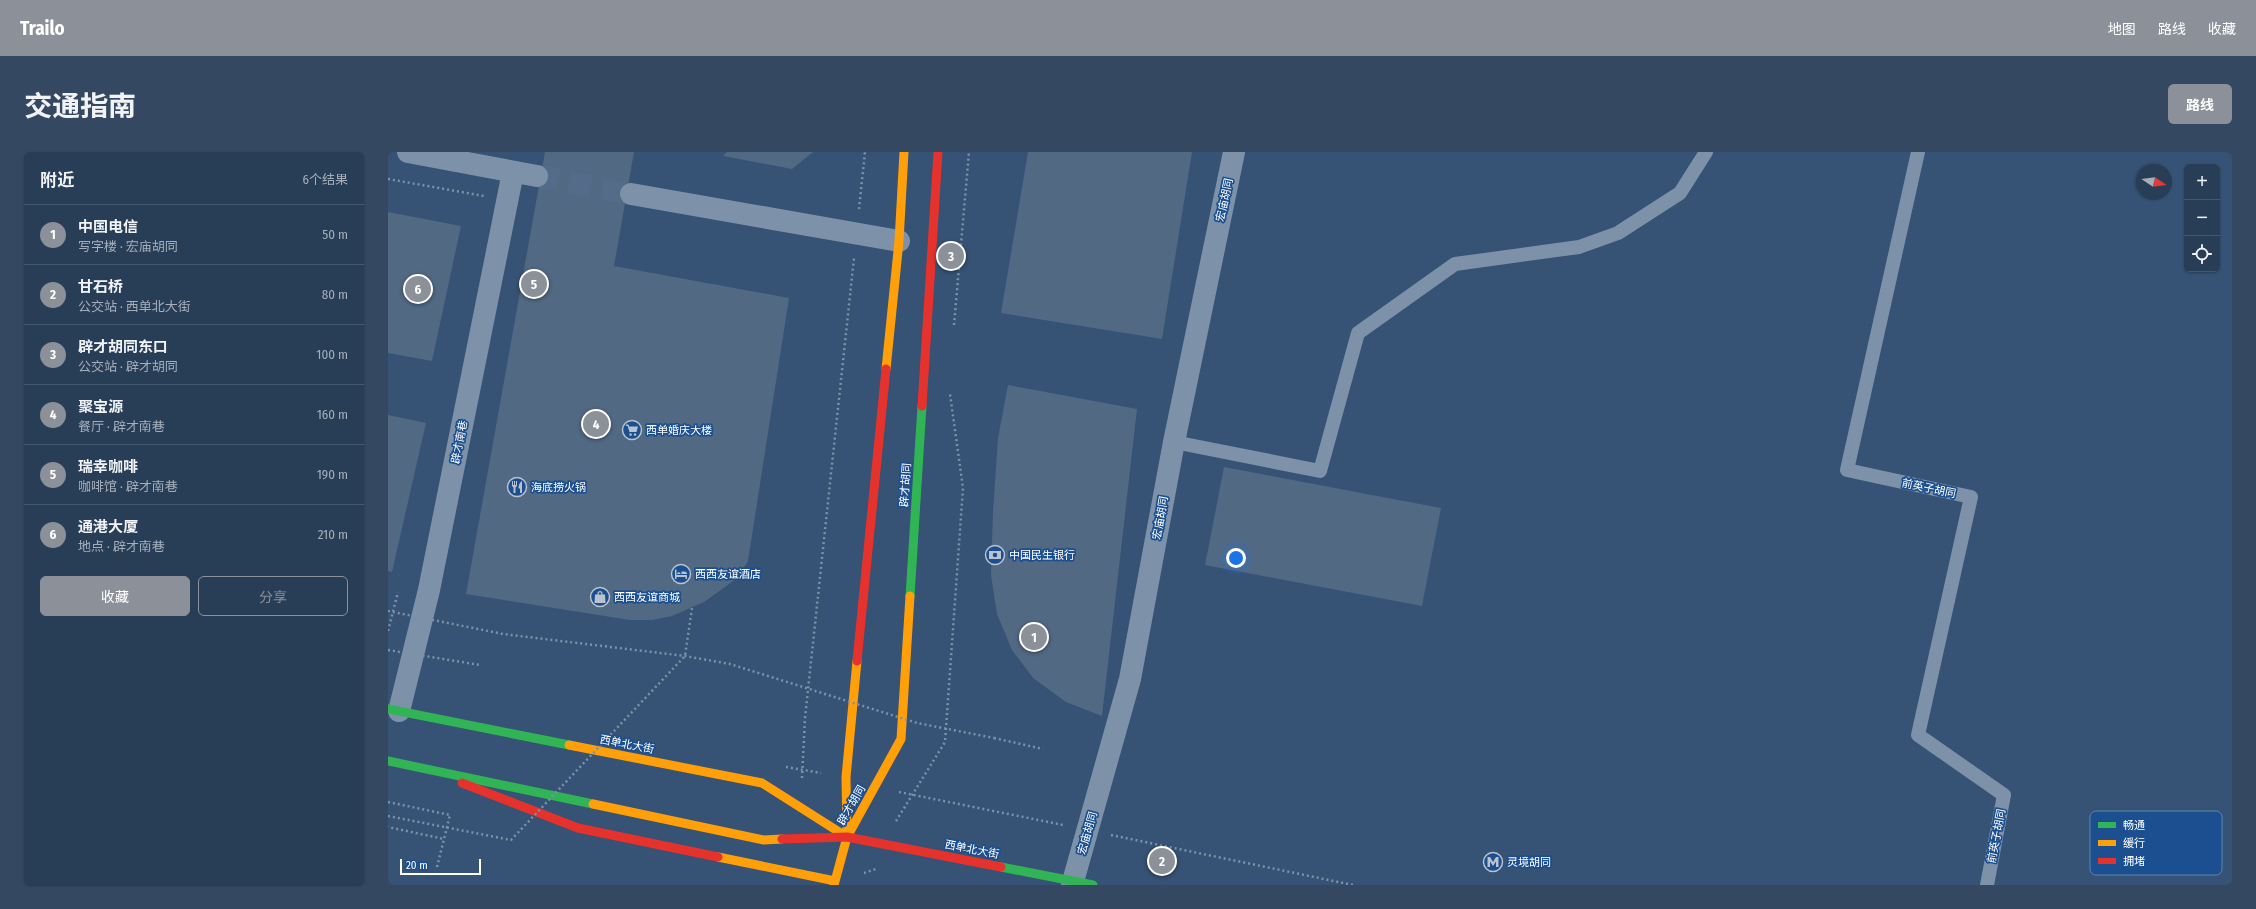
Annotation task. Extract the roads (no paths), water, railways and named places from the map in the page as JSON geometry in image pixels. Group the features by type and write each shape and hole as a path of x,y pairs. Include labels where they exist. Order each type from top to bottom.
{"main road":[{"name":"辟才胡同","path":"847,837 846,778 899,241 904,152"},
{"name":"辟才胡同","path":"847,837 901,739 938,152"},
{"name":"西单北大街","path":"394,710 762,783 847,837"},
{"name":"西单北大街","path":"388,761 764,840 847,837 1079,884"},
{"path":"431,771 578,828 834,883 847,837"}],"street":[{"path":"408,152 537,176"},
{"name":"宏庙胡同","path":"1079,884 1130,679 1174,442 1234,152"},
{"name":"辟才南巷","path":"394,710 429,590 513,172"},
{"path":"631,194 899,241"}],"lane":[{"path":"1174,442 1320,472 1358,332 1455,264 1579,247 1618,232 1649,214 1680,192 1706,152"},
{"name":"前英子胡同","path":"1918,152 1847,470 1970,497 1918,735 2004,795 1987,885"}],"tunnel":[{"path":"537,176 631,194"}],"place":[{"name":"辟才胡同东口","path":"951,256"},
{"name":"瑞幸咖啡","path":"534,284"},
{"name":"通港大厦","path":"418,289"},
{"name":"聚宝源","path":"596,424"},
{"name":"西单婚庆大楼","path":"632,430"},
{"name":"海底捞火锅","path":"517,487"},
{"name":"中国民生银行","path":"995,555"},
{"name":"西西友谊酒店","path":"681,574"},
{"name":"西西友谊商城","path":"600,597"},
{"name":"中国电信","path":"1034,637"},
{"name":"甘石桥","path":"1162,861"},
{"name":"灵境胡同","path":"1493,862"}]}
